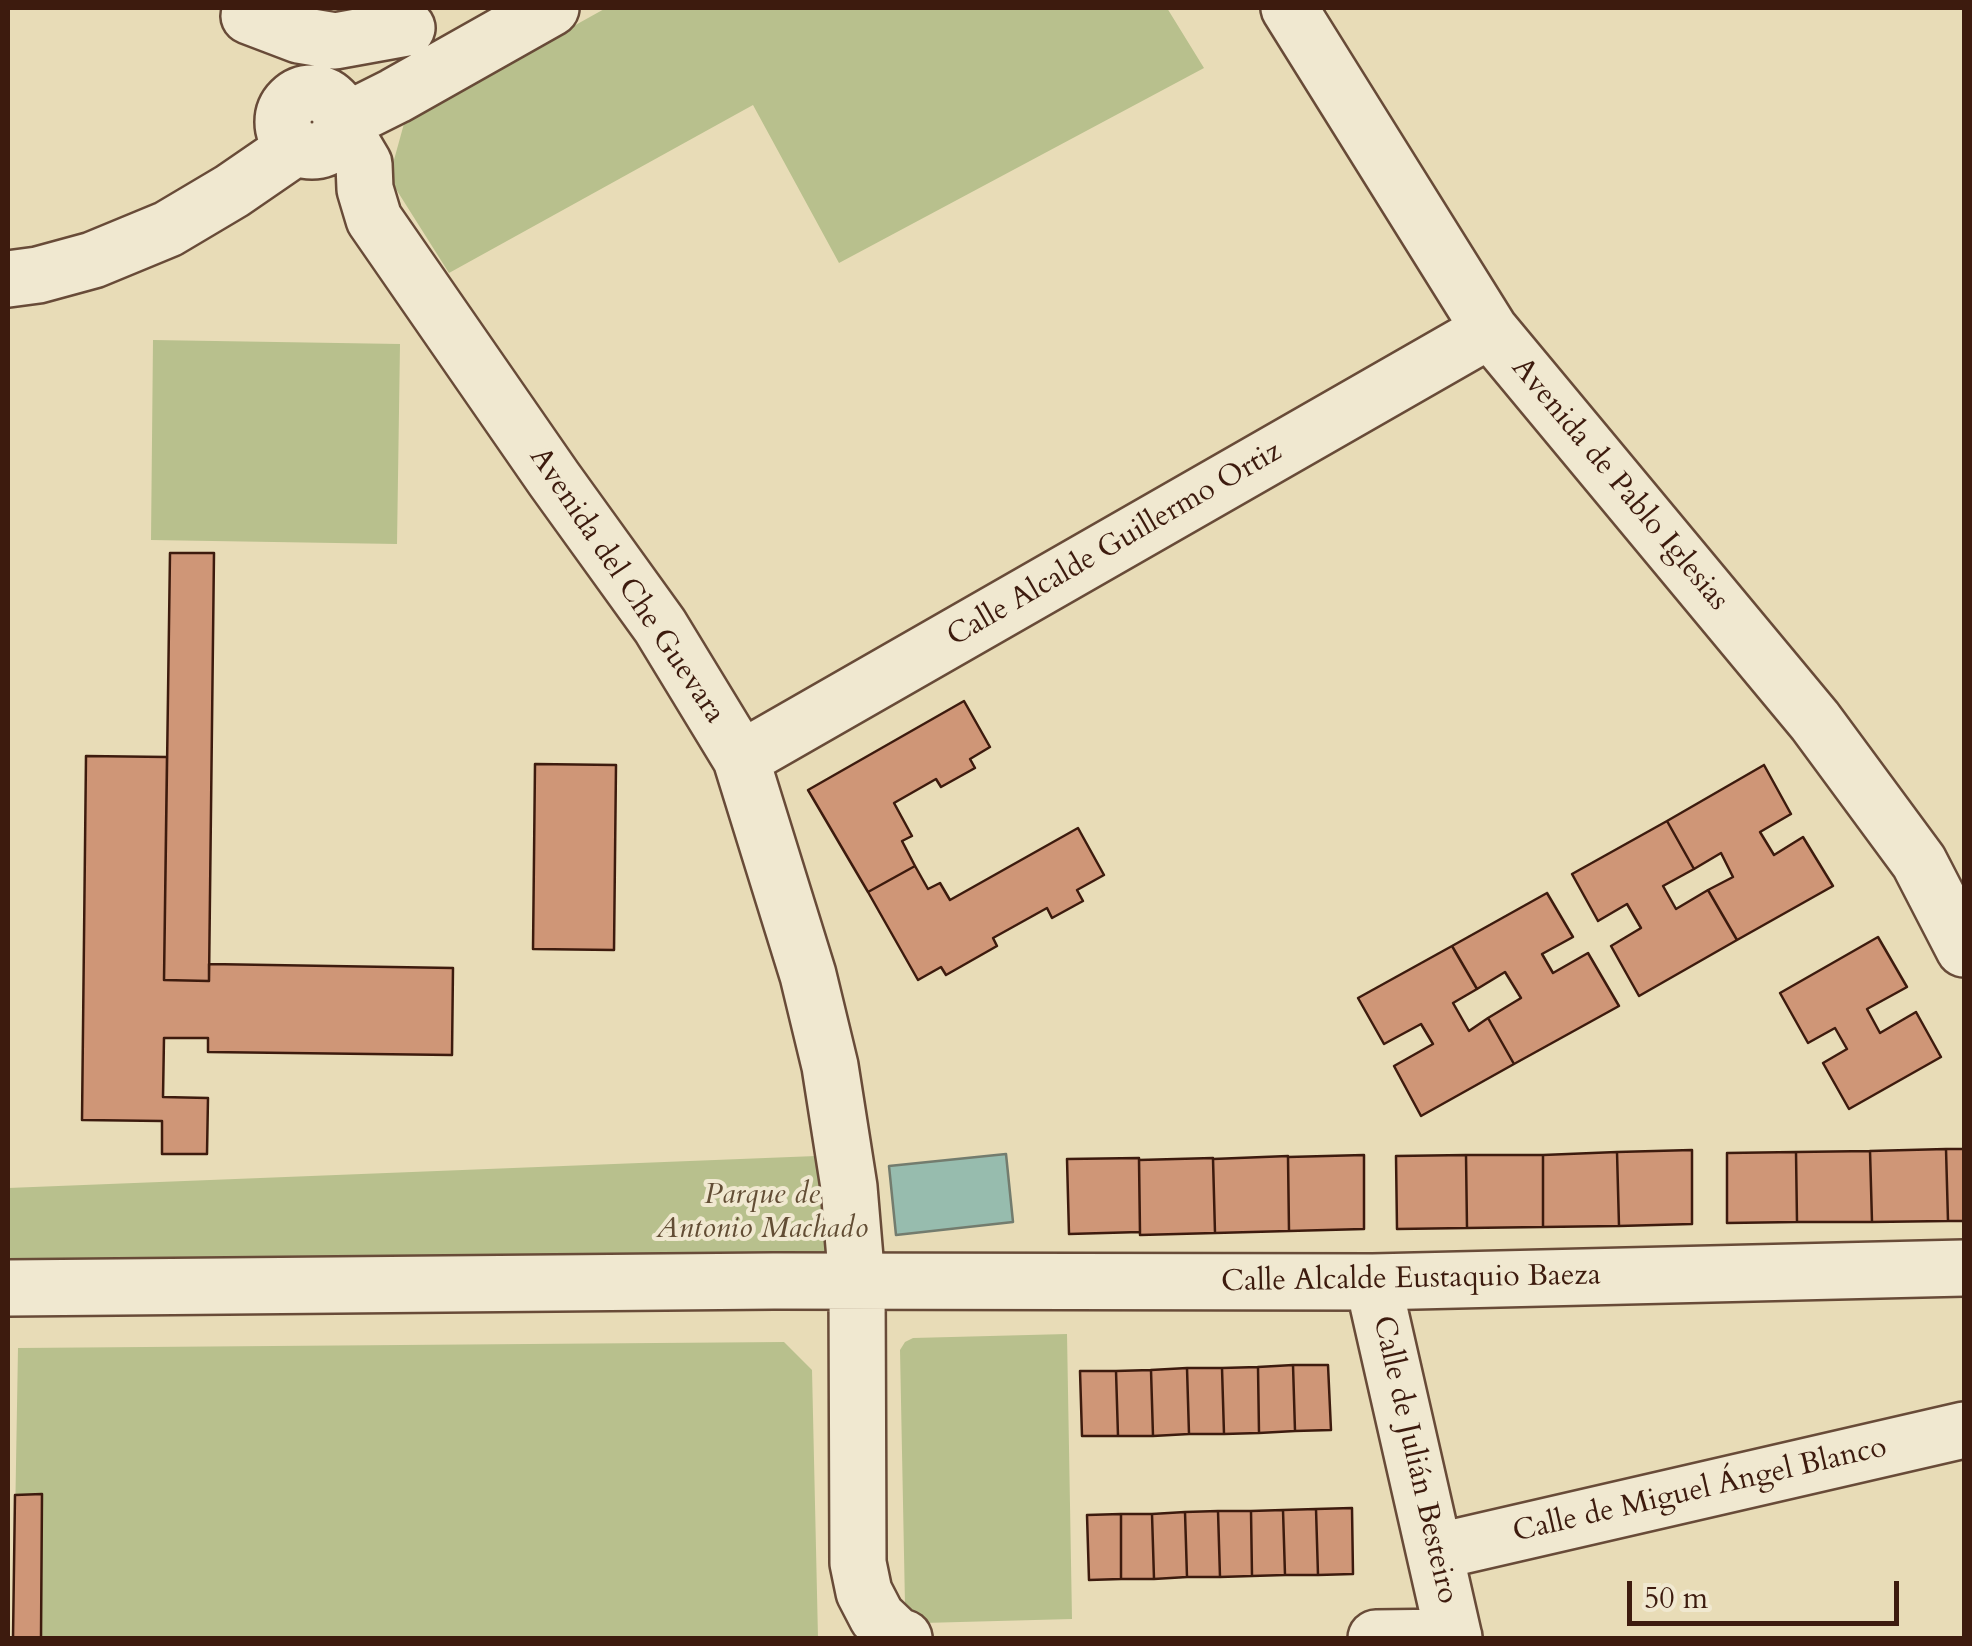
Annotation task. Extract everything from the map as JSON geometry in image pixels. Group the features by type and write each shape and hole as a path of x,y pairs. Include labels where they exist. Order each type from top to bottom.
{"street":[{"path":"306,131 369,141 394,96 551,8"},
{"name":"Avenida de Pablo Iglesias","path":"1290,8 1490,330 1816,721 1919,862 1964,949"},
{"path":"247,12 306,131"},
{"path":"247,12 299,35 335,41 425,18"},
{"path":"8,279 38,276 93,260 168,230 226,178 306,131 425,18"},
{"name":"Avenida del Che Guevara","path":"306,131 365,190 374,218 660,626 741,759 808,976 830,1066 849,1187 857,1282 858,1564 864,1592 890,1628"},
{"name":"Calle Alcalde Guillermo Ortiz","path":"741,759 1490,330"},
{"name":"Calle Alcalde Eustaquio Baeza","path":"8,1288 1373,1282 1964,1268"},
{"name":"Calle de Julián Besteiro","path":"1373,1282 1454,1638"},
{"name":"Calle de Miguel Ángel Blanco","path":"1435,1552 1964,1430"},
{"path":"1376,1638 1454,1638"}],"green space":[{"path":"606,8 1167,8 1204,68 839,263 753,105 449,273 389,178 405,120"},
{"path":"153,340 400,344 397,544 151,540"},
{"name":"Parque de Antonio Machado","path":"816,1156 833,1268 8,1283 8,1188"},
{"path":"1067,1334 1072,1619 923,1623 913,1618 905,1605 900,1350 913,1338"},
{"path":"784,1342 812,1370 818,1638 13,1638 18,1348"}],"shaded area":[{"path":"1006,1154 1013,1222 896,1235 889,1166"}],"building":[{"path":"170,553 214,553 209,981 164,980"},
{"path":"964,701 990,747 970,759 975,768 941,787 936,779 894,803 912,836 902,841 915,866 868,892 808,790"},
{"path":"86,756 167,757 164,980 209,981 209,964 453,968 452,1055 208,1052 208,1038 164,1038 163,1097 208,1098 207,1154 162,1154 162,1121 82,1120"},
{"path":"535,764 616,765 614,950 533,949"},
{"path":"1764,765 1791,814 1760,832 1774,855 1803,837 1833,886 1737,940 1708,890 1733,877 1721,853 1694,869 1667,821"},
{"path":"1667,821 1694,869 1663,886 1676,909 1708,890 1737,940 1639,996 1611,946 1641,928 1627,904 1598,921 1572,874"},
{"path":"1078,828 1104,875 1077,890 1083,901 1052,918 1047,908 993,938 997,946 946,975 941,967 918,980 868,892 915,866 928,889 940,883 950,900"},
{"path":"1547,893 1573,937 1542,954 1553,973 1588,953 1619,1006 1514,1064 1488,1018 1521,998 1505,972 1477,989 1452,946"},
{"path":"1878,937 1907,987 1867,1009 1880,1033 1916,1012 1941,1057 1849,1109 1823,1063 1847,1049 1835,1028 1808,1043 1780,993"},
{"path":"1452,946 1477,989 1453,1003 1469,1031 1488,1018 1514,1064 1421,1116 1394,1066 1433,1044 1421,1024 1384,1044 1358,998"},
{"path":"1946,1149 1948,1221 1872,1222 1870,1151"},
{"path":"1946,1149 1964,1149 1964,1221 1948,1221"},
{"path":"1692,1150 1692,1224 1619,1226 1617,1152"},
{"path":"1870,1151 1872,1222 1797,1222 1796,1152"},
{"path":"1617,1152 1619,1226 1543,1227 1543,1155"},
{"path":"1796,1152 1797,1222 1727,1223 1727,1153"},
{"path":"1364,1155 1364,1229 1289,1231 1288,1157"},
{"path":"1466,1155 1467,1228 1397,1229 1396,1156"},
{"path":"1466,1155 1543,1155 1543,1227 1467,1228"},
{"path":"1288,1156 1289,1231 1215,1233 1213,1159"},
{"path":"1139,1158 1140,1232 1069,1234 1067,1159"},
{"path":"1213,1158 1215,1233 1140,1235 1139,1160"},
{"path":"1293,1365 1295,1431 1259,1433 1258,1367"},
{"path":"1293,1365 1328,1365 1331,1430 1295,1431"},
{"path":"1258,1367 1259,1433 1224,1434 1222,1368"},
{"path":"1187,1368 1189,1434 1153,1436 1151,1370"},
{"path":"1187,1368 1222,1368 1224,1434 1189,1434"},
{"path":"1151,1370 1153,1436 1118,1436 1116,1371"},
{"path":"1080,1371 1116,1371 1118,1436 1082,1436"},
{"path":"42,1494 41,1638 13,1638 15,1495"},
{"path":"1352,1508 1353,1574 1318,1575 1316,1509"},
{"path":"1316,1509 1318,1575 1285,1575 1283,1510"},
{"path":"1283,1510 1285,1575 1252,1576 1251,1511"},
{"path":"1218,1511 1220,1577 1187,1577 1185,1512"},
{"path":"1218,1511 1251,1511 1252,1576 1220,1577"},
{"path":"1185,1512 1187,1577 1154,1579 1152,1514"},
{"path":"1121,1514 1121,1579 1089,1580 1087,1515"},
{"path":"1121,1514 1152,1514 1154,1579 1121,1579"}]}
